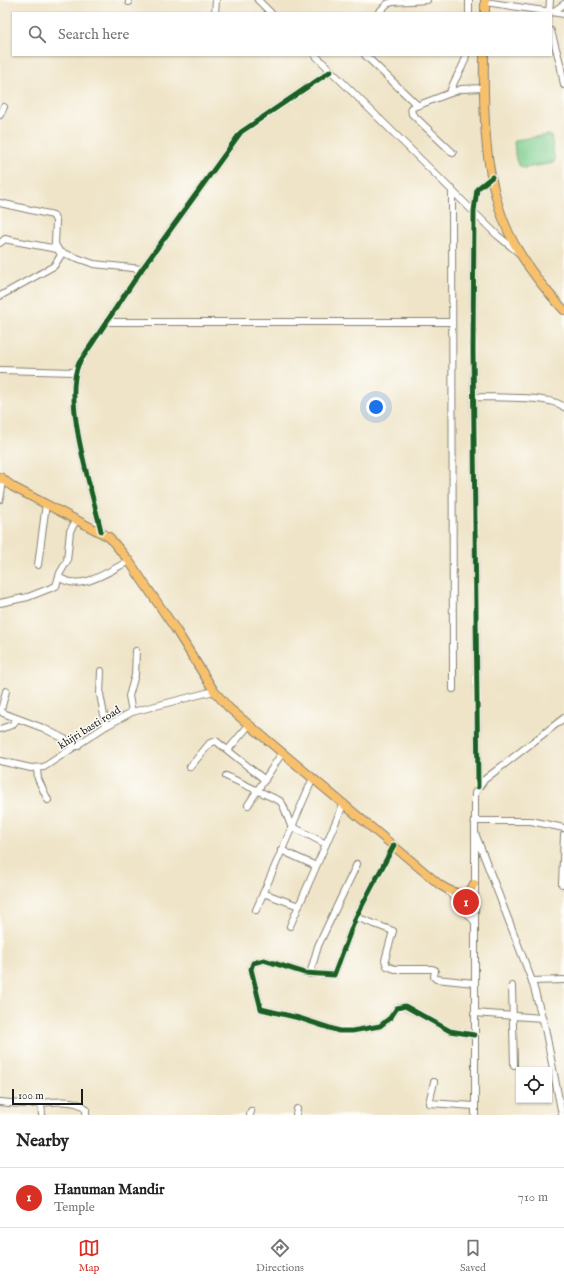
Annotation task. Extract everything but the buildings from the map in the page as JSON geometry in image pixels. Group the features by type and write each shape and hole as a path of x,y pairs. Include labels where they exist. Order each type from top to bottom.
{"main road":[{"path":"485,1 485,12"},
{"path":"484,56 483,88 492,177 501,212 520,254 532,272 564,310"},
{"path":"2,479 46,504 101,531 109,537 129,561 176,630 214,691 228,708 447,889 462,894 471,890 474,884"}],"street":[{"path":"215,12 216,0"},
{"path":"258,0 270,12"},
{"path":"379,12 392,2 427,0"},
{"path":"469,0 469,12"},
{"path":"550,0 551,12"},
{"path":"485,1 551,12 564,4"},
{"path":"552,12 564,14"},
{"path":"552,35 564,84"},
{"path":"316,56 520,254"},
{"path":"366,56 417,105"},
{"path":"450,93 453,81 464,63 466,56"},
{"path":"101,531 74,413 75,372 79,363 108,322 142,269 241,132 331,71"},
{"path":"453,154 412,114 412,108 450,93 468,88 483,88"},
{"path":"0,115 4,107"},
{"path":"475,1115 474,800 478,787 474,397 474,211 477,189 492,177"},
{"path":"452,189 451,322 454,478 453,689"},
{"path":"0,203 53,215 56,221 55,244 59,251 60,258 54,266 0,296"},
{"path":"0,243 5,239 59,251 94,264 142,269"},
{"path":"108,322 451,322"},
{"path":"0,370 75,372"},
{"path":"474,397 546,400 554,401 564,407"},
{"path":"0,499 2,479"},
{"path":"38,565 46,504"},
{"path":"0,603 52,589 58,584 59,577 67,561 70,531 78,519"},
{"path":"59,577 66,581 88,582 129,561"},
{"path":"132,712 129,696 135,675 136,651"},
{"path":"101,672 100,694 106,726"},
{"path":"6,691 1,712 43,728 78,746"},
{"name":"khijri basti road","path":"37,769 44,767 78,746 106,726 132,712 214,691"},
{"path":"478,787 564,718"},
{"path":"0,729 12,724 17,719"},
{"path":"228,750 248,725"},
{"path":"190,767 213,741 219,742 264,780"},
{"path":"248,806 282,753"},
{"path":"0,762 37,769 38,779 48,800"},
{"path":"226,776 280,801 291,826 326,844"},
{"path":"256,910 313,778"},
{"path":"290,926 344,804"},
{"path":"474,821 532,821 564,828"},
{"path":"474,829 532,981 542,1018 562,1111"},
{"path":"562,884 564,835"},
{"path":"394,846 356,917 334,975 298,972 269,961 260,960 253,963 251,969 262,1010 299,1018 338,1031 352,1031 380,1026 390,1018 397,1008 405,1006 450,1031 474,1035"},
{"path":"281,850 316,866"},
{"path":"310,974 318,946 357,864"},
{"path":"447,889 474,921"},
{"path":"263,893 299,906"},
{"path":"356,917 393,931 385,960 387,966 396,969 432,969 435,970 434,977 436,978 474,983"},
{"path":"532,981 564,980"},
{"path":"512,986 514,1065"},
{"path":"474,1013 542,1018"},
{"path":"434,1082 429,1103 475,1106"},
{"path":"0,1102 41,1103 58,1101 85,1107 86,1115"},
{"path":"41,1103 42,1115"}],"green space":[{"path":"548,135 551,136 555,160 553,163 524,168 520,166 516,158 514,143 516,140"}],"cycle path":[{"path":"101,531 80,446 76,422 74,400 75,379 79,363 142,269 241,132 331,71"},
{"path":"478,787 473,350 474,211 477,189 492,177"},
{"path":"394,845 356,917 334,975 305,973 264,960 253,963 251,969 261,1009 299,1018 339,1031 352,1031 380,1026 390,1018 397,1008 405,1006 450,1031 474,1035"}],"place":[{"name":"Hanuman Mandir","path":"466,902"}]}
